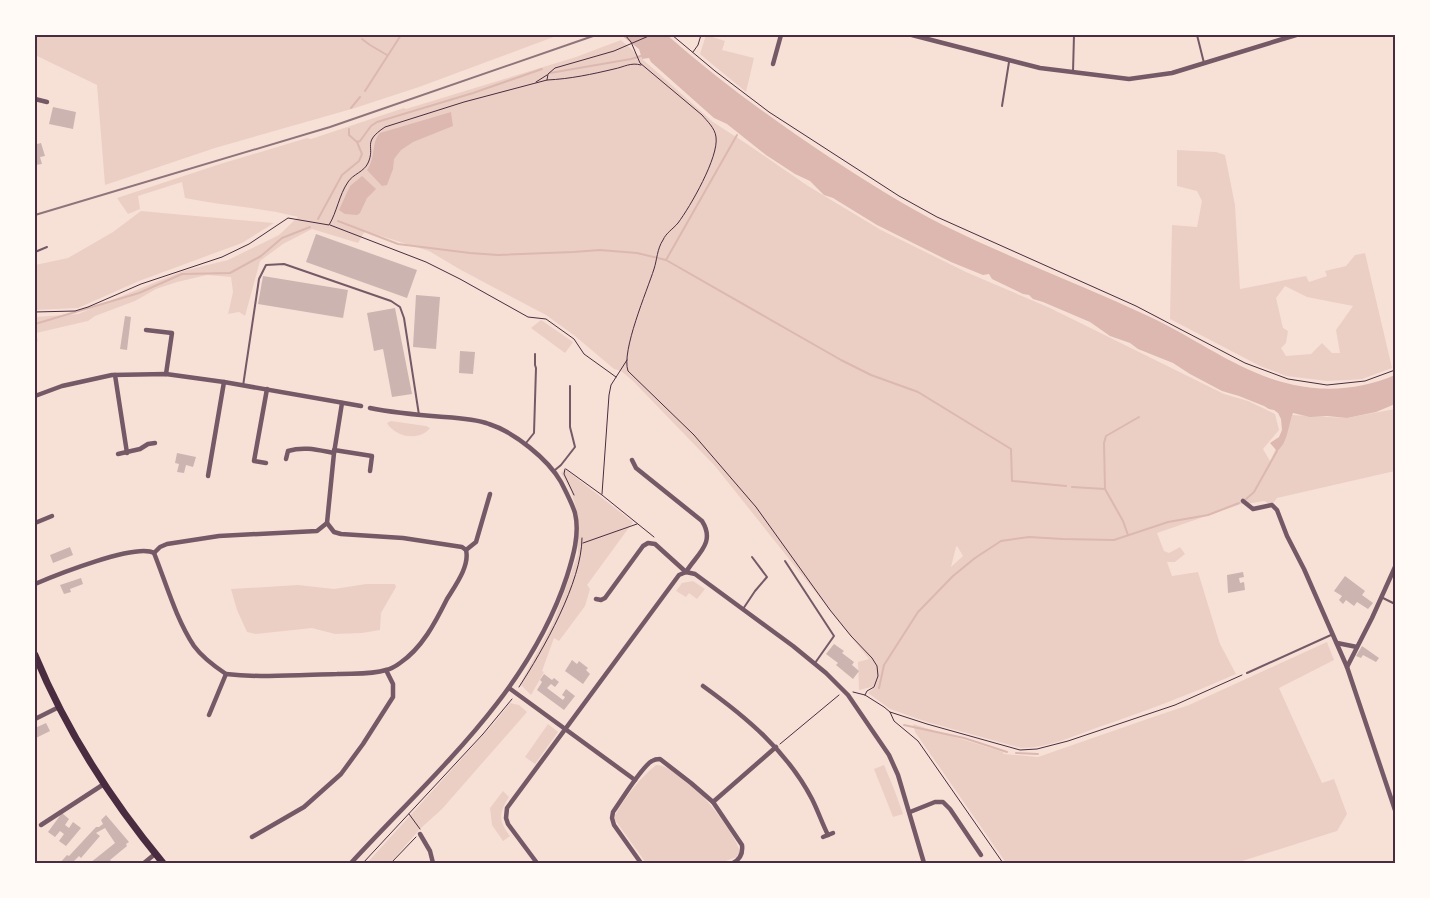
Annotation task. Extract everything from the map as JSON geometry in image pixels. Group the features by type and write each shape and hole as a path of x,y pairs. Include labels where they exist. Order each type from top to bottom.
{"main road":[{"path":"35,655 79,745 104,784 163,863"}],"street":[{"path":"773,64 781,35"},
{"path":"912,35 1040,68 1107,77 1138,78 1172,73 1296,35"},
{"path":"35,99 47,102"},
{"path":"150,338 149,330 172,334 166,374"},
{"path":"35,396 62,386 115,375 166,374 267,389 361,406"},
{"path":"115,375 127,453"},
{"path":"208,476 224,382"},
{"path":"266,463 254,461 267,389"},
{"path":"342,403 334,452 327,524 334,532 341,534 410,539 453,545 466,550"},
{"path":"351,863 461,746 509,688 540,639 561,594 574,548 576,526 575,513 554,470 518,439 490,424 370,408"},
{"path":"118,454 127,453 155,443"},
{"path":"286,459 288,450 296,448 372,456 370,471"},
{"path":"537,863 506,818 507,808 679,575 686,572 705,546 708,536 707,529 702,521 636,468 632,460"},
{"path":"466,550 476,542 490,494"},
{"path":"1243,501 1253,509 1272,505 1277,510 1286,536 1304,569 1347,667 1395,810"},
{"path":"35,523 52,516"},
{"path":"46,519 48,525"},
{"path":"154,553 160,547 167,544 219,536 317,531 327,524"},
{"path":"596,599 601,600 605,598 643,546 648,543 655,544 686,572 695,574 815,663 846,693 889,755 898,775 910,812 924,863"},
{"path":"35,584 88,563 150,550 154,553 181,620 194,645 214,667 226,674 256,677 361,673 386,670 411,655 435,622 458,578 466,559 466,550"},
{"path":"1347,667 1395,567"},
{"path":"1336,643 1357,647"},
{"path":"252,837 304,807 341,774 393,697 393,684 386,670"},
{"path":"209,715 226,674"},
{"path":"703,686 740,712 776,747 812,798 828,835"},
{"path":"509,688 635,780"},
{"path":"35,719 59,707"},
{"path":"713,802 776,747"},
{"path":"642,863 614,824 613,812 650,762 660,759 713,802 742,845 743,851 741,856 733,863"},
{"path":"41,825 104,784"},
{"path":"910,812 935,802 943,802 950,809 981,855"},
{"path":"420,834 430,851 433,863"},
{"path":"144,863 155,854"}],"lane":[{"path":"1073,72 1074,35"},
{"path":"1197,35 1204,63"},
{"path":"1002,106 1009,60"},
{"path":"35,252 47,247"},
{"path":"243,386 260,279 266,265 284,264 392,301 400,307 404,318 419,415"},
{"path":"524,444 534,433 535,354"},
{"path":"554,470 561,465 575,447 570,427 570,386"},
{"path":"743,609 767,576 752,557"},
{"path":"785,561 834,636 815,663"},
{"path":"1381,597 1395,604"},
{"path":"1247,673 1333,635"}],"path":[{"path":"625,35 629,39 642,65 702,115 709,123 716,137 714,156 707,171 678,222 664,238 659,250 637,316 627,360 628,371"},
{"path":"533,84 555,68 614,51 651,35"},
{"path":"672,35 769,112 899,196 937,217 1136,306 1260,370 1288,379 1327,385 1365,381 1395,370"},
{"path":"693,53 701,35"},
{"path":"329,225 349,180 367,165 370,157 369,144 371,140 378,131 385,127 456,104 547,80 616,69 634,63 642,65"},
{"path":"547,80 548,74"},
{"path":"35,312 75,311 88,307 141,284 222,257 249,244 288,218 329,225 426,262 528,318 546,319 574,339 584,354 616,377"},
{"path":"602,494 608,403 611,386 627,360"},
{"path":"621,369 628,371 694,435 729,474 756,507 850,636 872,658 878,676 874,687 867,691 865,695"},
{"path":"561,465 602,494 660,542"},
{"path":"582,544 637,524"},
{"path":"776,747 846,693 854,692 865,695 890,712 927,724 1020,750 1037,749 1068,741 1175,705 1247,673"},
{"path":"363,863 483,734 516,693"},
{"path":"890,712 894,721 918,741 1003,863"},
{"path":"391,863 422,831 409,813"}],"shaded area":[{"path":"35,35 559,35 419,87 355,108 215,148 105,185 97,85 35,55"},
{"path":"621,35 667,35 746,99 829,157 914,209 968,237 1148,316 1219,355 1275,380 1294,385 1332,389 1358,386 1395,375 1395,404 1376,412 1347,418 1310,417 1293,413 1286,439 1277,451 1270,443 1279,437 1282,430 1281,419 1274,410 1222,391 1173,363 1110,336 1090,322 1033,299 1029,295 992,279 989,274 983,275 951,262 877,225 833,198 824,195 810,181 795,174 766,155 727,124 714,118 651,62 649,58 642,59 639,49"},
{"path":"706,35 725,41 722,50 754,58 746,92 700,54"},
{"path":"621,40 713,122 808,186 881,230 966,272 1050,308 1224,394 1248,401 1275,414 1279,430 1263,449 1270,461 1292,415 1347,418 1395,409 1395,471 1277,498 1272,505 1264,501 1246,504 1247,502 1157,533 1164,551 1169,553 1180,547 1185,554 1175,562 1167,562 1172,576 1198,572 1220,644 1236,674 1168,702 1070,738 1051,744 1021,748 927,722 890,709 868,693 876,686 859,690 858,662 869,659 715,466 632,380 621,371 614,369 575,336 546,315 429,251 365,231 358,243 312,229 283,244 260,261 245,316 239,312 228,314 233,292 231,277 207,275 156,289 135,301 95,316 88,321 36,333 38,341 35,342 35,317 78,314 183,271 228,260 279,235 298,217 185,198 182,182 138,196 140,209 128,214 117,198 217,165 307,138 311,139 404,108 406,109 576,57","holes":["957,546 963,556 951,567"]},
{"path":"451,112 453,126 413,142 401,150 394,159 393,169 387,185 382,186 367,170 372,160 375,141 380,133"},
{"path":"1177,150 1216,152 1225,155 1235,205 1240,289 1306,276 1309,282 1327,276 1325,271 1346,266 1355,255 1365,253 1392,368 1362,379 1349,380 1327,381 1286,376 1260,366 1170,319 1172,225 1197,227 1202,201 1197,191 1177,186","holes":["1285,286 1307,297 1353,306 1336,330 1340,353 1332,353 1322,343 1311,354 1286,356 1281,348 1286,343 1288,331 1283,328 1276,298"]},
{"path":"362,176 376,189 367,198 360,213 357,215 345,214 339,210 350,186"},
{"path":"141,211 274,223 242,243 139,281 78,308 35,310 35,265 68,258 113,232"},
{"path":"541,320 573,342 565,353 531,328"},
{"path":"391,421 430,428 420,435 407,436 391,428 387,423"},
{"path":"565,469 633,522 587,585 590,589 585,606 559,641 554,638 542,671 544,672 531,695 520,684 553,623 578,554 578,514 571,491 561,473"},
{"path":"693,581 705,589 697,599 689,593 686,597 676,591 682,583"},
{"path":"366,584 395,584 396,587 381,613 380,630 335,634 312,628 256,634 247,632 237,610 231,589 298,585 334,589"},
{"path":"1327,642 1334,660 1279,688 1322,783 1334,779 1347,814 1337,831 1236,863 1006,863 915,732 913,724 1003,752 1004,754 1038,757 1189,705"},
{"path":"510,703 519,705 527,712 442,809 421,828 390,863 367,863 494,723"},
{"path":"548,724 558,732 535,764 525,757"},
{"path":"656,765 680,775 705,799 735,840 740,851 737,857 720,863 646,863 615,820 615,815 633,788"},
{"path":"884,765 903,814 893,817 874,769"},
{"path":"503,791 509,797 501,816 503,825 510,836 503,841 492,825 490,808"}],"building":[{"path":"53,107 76,112 73,129 49,124"},
{"path":"35,138 37,144 41,143 45,156 40,157 42,164 35,165"},
{"path":"316,234 417,270 407,298 306,262"},
{"path":"263,276 348,290 343,318 258,304"},
{"path":"416,295 440,297 436,349 413,347"},
{"path":"395,308 412,394 392,397 383,349 374,351 367,313"},
{"path":"125,316 131,317 127,350 120,349"},
{"path":"460,351 475,352 473,374 459,373"},
{"path":"177,453 196,457 193,467 186,465 184,473 177,472 179,464 175,463"},
{"path":"70,547 73,555 53,563 50,555"},
{"path":"1243,572 1244,577 1239,578 1240,583 1244,582 1245,590 1228,593 1227,575"},
{"path":"1345,576 1365,591 1362,595 1373,603 1368,609 1357,602 1354,606 1346,600 1343,604 1339,600 1342,596 1334,591"},
{"path":"81,578 83,584 70,589 71,592 64,594 60,585"},
{"path":"834,644 844,651 842,653 854,662 852,665 859,671 853,679 836,665 838,663 826,654"},
{"path":"1362,646 1379,658 1376,662 1363,655 1361,658 1356,656"},
{"path":"572,660 577,664 579,661 588,668 586,670 590,674 583,684 565,671"},
{"path":"544,674 552,680 554,678 559,682 555,687 551,684 547,688 563,700 565,697 562,695 566,689 575,696 564,710 537,690"},
{"path":"46,723 50,731 36,738 35,728"},
{"path":"62,813 69,819 65,825 69,828 73,822 81,828 66,846 59,841 64,834 60,831 55,837 48,832"},
{"path":"106,815 129,842 126,844 127,846 108,863 90,863 115,843 105,828 96,833 100,836 81,858 79,856 74,861 76,863 60,863 96,827 103,824 101,820"}],"waterway":[{"path":"365,91 401,35"},
{"path":"362,39 387,55"},
{"path":"550,73 641,56"},
{"path":"357,142 377,122 473,93 542,69"},
{"path":"351,108 360,97"},
{"path":"318,219 342,175 359,161 362,154 357,142 349,135 349,129"},
{"path":"666,260 737,135"},
{"path":"338,221 398,244 470,253 498,255 600,250 637,253 666,260 841,360 871,375 918,392 1011,449 1012,481 1066,486"},
{"path":"35,324 139,293 182,274 230,273 261,256 282,238 310,227"},
{"path":"1105,489 1104,443 1106,436 1139,417"},
{"path":"1245,500 1254,492 1277,451"},
{"path":"1072,487 1105,489 1123,521 1128,535"},
{"path":"879,688 884,665 918,612 953,576 975,558 1001,541 1029,537 1114,540 1168,522 1208,515 1239,503"},
{"path":"904,725 964,738 1007,752"},
{"path":"1016,753 1038,754"}],"railway":[{"path":"35,215 330,127 596,35"}]}
